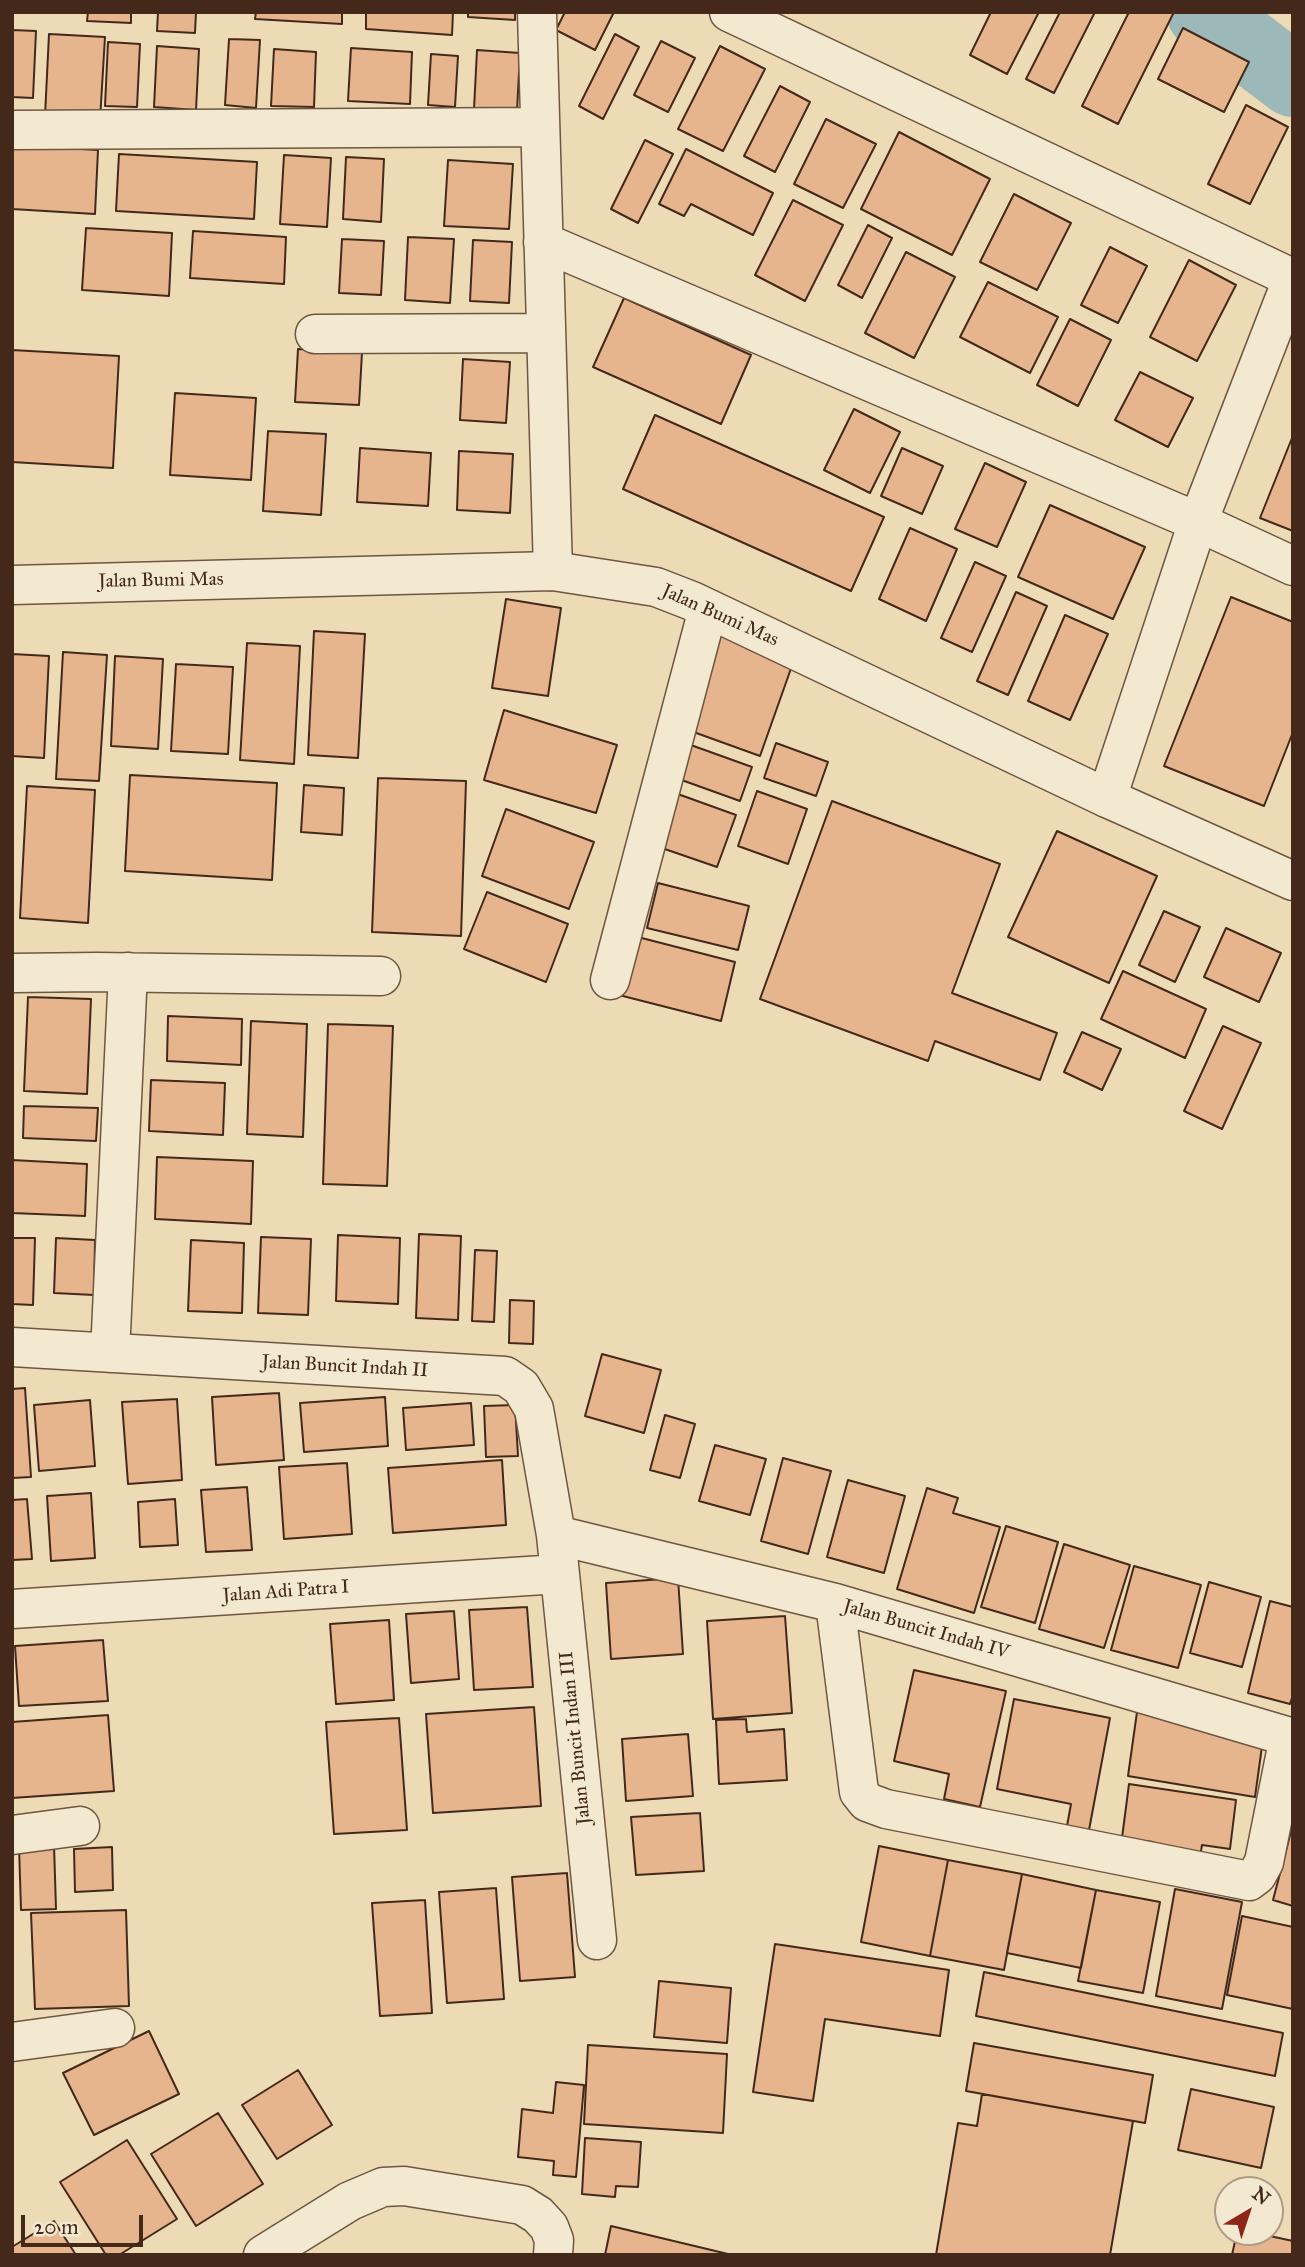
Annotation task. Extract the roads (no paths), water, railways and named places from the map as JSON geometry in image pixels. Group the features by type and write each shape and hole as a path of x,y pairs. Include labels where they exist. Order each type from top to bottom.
{"street":[{"path":"537,12 553,571"},
{"path":"729,12 1293,277 1198,522 1107,797"},
{"path":"12,130 540,127"},
{"path":"543,242 1198,522 1293,566"},
{"path":"315,334 545,333"},
{"name":"Jalan Bumi Mas","path":"12,585 553,571 656,587 1293,881"},
{"path":"610,980 708,609"},
{"path":"110,1353 128,972"},
{"path":"12,973 381,976"},
{"name":"Jalan Buncit Indah II","path":"12,1347 505,1376 521,1387 534,1409 556,1535"},
{"name":"Jalan Buncit Indan III","path":"556,1535 597,1940"},
{"name":"Jalan Buncit Indah IV","path":"556,1535 835,1603 1291,1738"},
{"name":"Jalan Adi Patra I","path":"12,1609 559,1574"},
{"path":"835,1603 859,1793 867,1802 886,1809 1249,1881 1257,1875 1264,1862 1291,1738"},
{"path":"12,1835 80,1826"},
{"path":"12,2042 115,2028"},
{"path":"263,2255 350,2201 383,2187 404,2186 522,2205 538,2215 549,2227 554,2240 553,2255"}],"waterway":[{"path":"1203,12 1293,80"}]}
